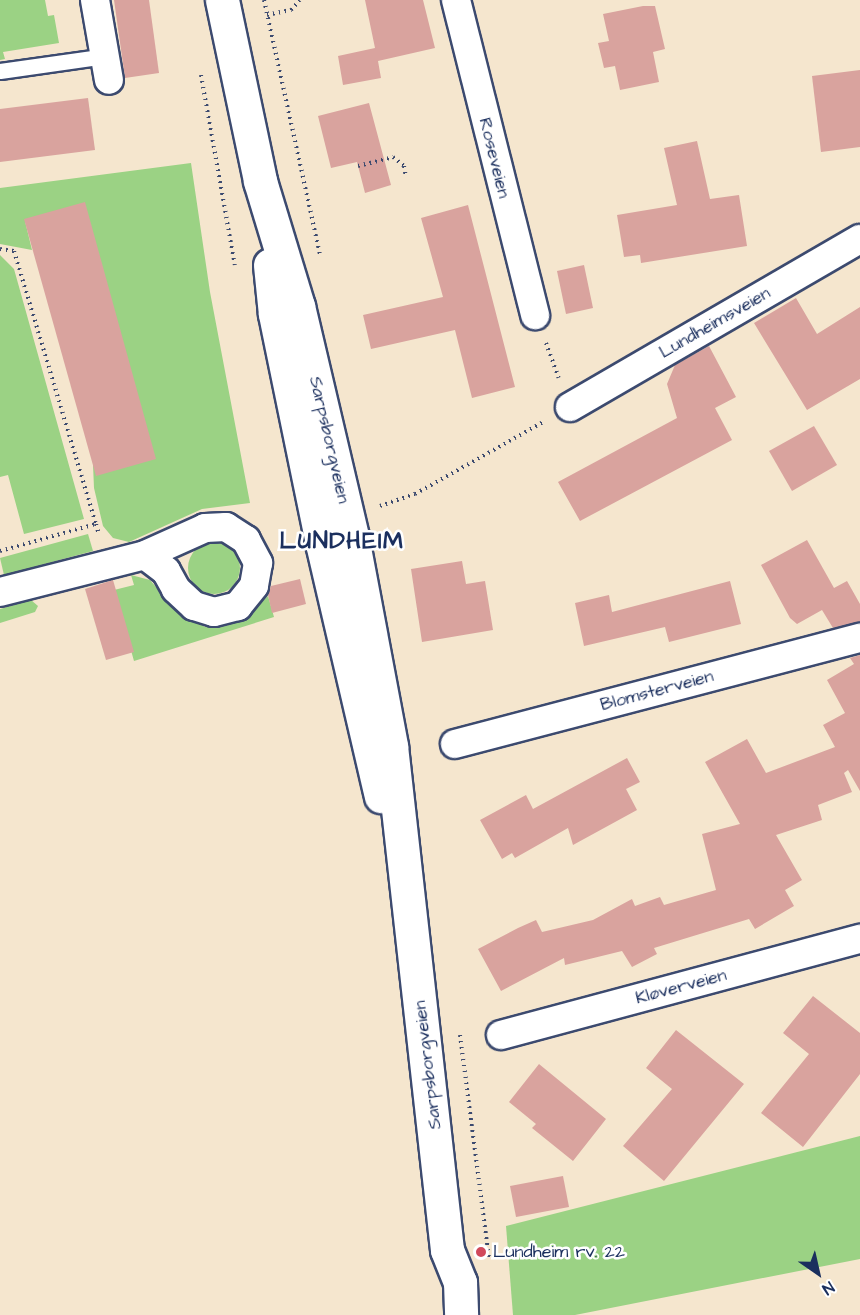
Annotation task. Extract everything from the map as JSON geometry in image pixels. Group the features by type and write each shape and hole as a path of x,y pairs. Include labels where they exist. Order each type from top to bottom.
{"highway":[{"name":"Sarpsborgveien","path":"222,0 260,181 298,306 352,537 392,746 405,881 430,1067 447,1250 460,1282 461,1315"},
{"name":"Sarpsborgveien","path":"439,1315 439,1283 447,1250"}],"street":[{"path":"95,0 107,68"},
{"name":"Roseveien","path":"456,0 535,315"},
{"name":"Lundheimsveien","path":"570,407 860,239"},
{"path":"0,592 145,555"},
{"name":"Blomsterveien","path":"455,744 860,638"},
{"name":"Kløverveien","path":"501,1035 860,939"}],"lane":[{"path":"0,71 107,68"}],"path":[{"path":"267,15 291,10 300,0"},
{"path":"358,166 393,157 404,166 406,177"},
{"path":"0,249 14,251 107,563"},
{"path":"380,506 415,494 570,407 535,315"},
{"path":"0,551 96,524"}],"green space":[{"path":"0,0 45,0 48,16 54,15 59,43 3,52 5,59 0,60"},
{"path":"191,163 210,292 250,503 202,509 129,542 113,538 103,526 94,488 82,205 25,221 32,250 0,244 0,188"},
{"path":"0,255 14,269 84,519 24,534 8,475 0,477"},
{"path":"88,534 93,551 4,575 0,558"},
{"path":"214,542 224,544 232,550 238,558 240,568 238,578 232,586 224,592 214,594 204,592 196,586 190,578 188,568 190,558 196,550 204,544"},
{"path":"131,575 150,580 173,607 205,627 226,626 241,620 268,596 274,617 134,661 114,590 134,585"},
{"path":"31,600 38,606 35,612 0,623 0,609"},
{"path":"860,1136 860,1259 575,1315 513,1315 506,1226"}],"building":[{"path":"114,0 149,0 159,73 125,78"},
{"path":"365,0 423,0 435,48 378,61 381,78 343,85 338,56 375,48"},
{"path":"643,6 655,6 665,49 653,52 659,82 620,90 615,66 604,68 598,43 609,41 603,14"},
{"path":"860,70 860,147 821,152 812,76"},
{"path":"88,98 95,150 0,162 0,109"},
{"path":"369,103 391,185 365,193 357,162 331,168 318,116"},
{"path":"697,141 710,199 739,195 747,246 641,263 640,255 624,257 617,215 677,205 664,148"},
{"path":"85,202 156,459 96,476 24,219"},
{"path":"468,205 515,387 472,398 455,330 371,349 363,315 443,297 421,218"},
{"path":"584,265 593,308 566,314 557,271"},
{"path":"796,298 817,334 860,307 860,379 807,410 754,323"},
{"path":"709,346 736,397 715,408 732,440 580,521 558,482 677,418 667,384 675,365"},
{"path":"814,426 837,465 792,491 769,451"},
{"path":"807,540 834,588 847,581 860,604 860,622 833,628 822,610 797,624 790,618 761,565"},
{"path":"462,561 466,584 485,581 493,630 422,642 411,569"},
{"path":"300,579 306,604 272,613 268,595 271,586"},
{"path":"113,580 134,652 106,660 85,589"},
{"path":"730,581 741,624 669,642 665,627 584,646 575,603 609,595 612,612"},
{"path":"860,655 860,791 848,770 844,773 852,792 818,805 822,820 776,835 802,880 785,890 794,906 755,929 749,919 654,948 657,954 632,967 622,951 565,965 564,958 501,991 478,949 518,928 536,920 542,932 593,920 632,899 635,906 660,897 664,905 716,890 702,834 740,824 705,762 747,739 766,773 835,747 823,725 845,713 827,680 854,664 850,658"},
{"path":"627,758 640,782 626,789 637,810 573,845 568,828 515,858 512,853 502,859 480,820 526,795 533,809"},
{"path":"813,996 860,1033 860,1074 803,1147 761,1113 809,1054 783,1033"},
{"path":"676,1030 744,1084 664,1181 623,1146 672,1089 646,1068"},
{"path":"539,1064 606,1119 573,1161 532,1128 536,1124 509,1102"},
{"path":"563,1176 569,1207 516,1217 510,1186"}],"place":[{"name":"Lundheim rv. 22","path":"481,1252"}],"district":[{"name":"LUNDHEIM","path":"342,542"}]}
